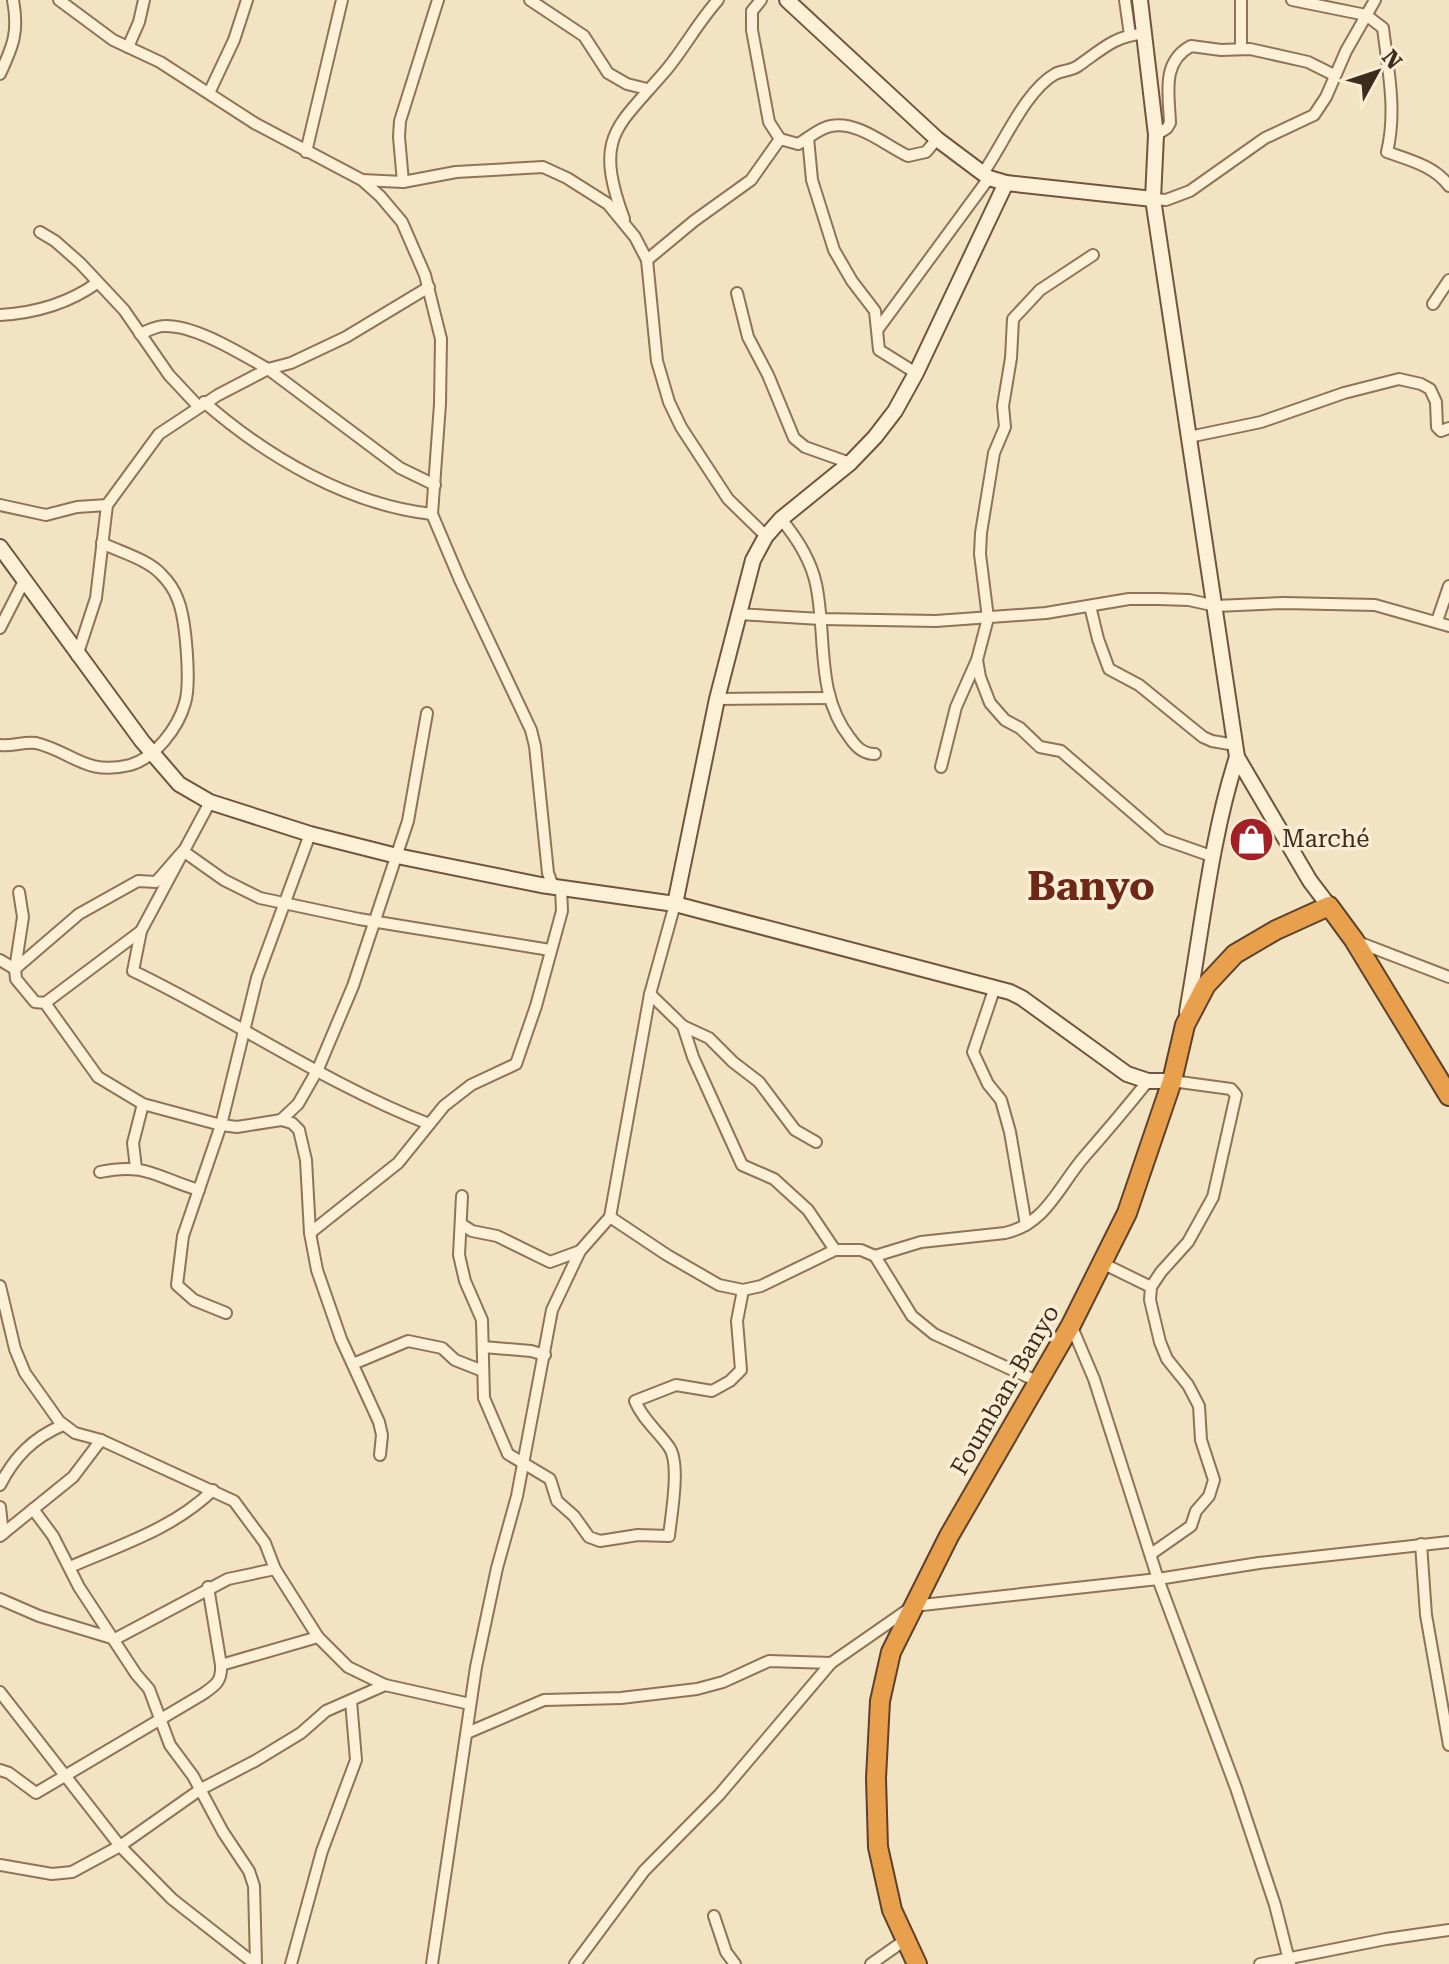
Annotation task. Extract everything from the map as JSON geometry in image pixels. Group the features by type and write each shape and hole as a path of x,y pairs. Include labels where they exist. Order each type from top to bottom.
{"highway":[{"path":"1329,906 1354,940 1449,1096"},
{"name":"Foumban-Banyo","path":"917,1964 892,1910 878,1847 876,1778 880,1701 895,1640 949,1536 1071,1325 1102,1263 1138,1185 1172,1081 1185,1025 1206,985 1235,954 1276,930 1329,906"}],"street":[{"path":"0,74 15,42 17,20 13,0"},
{"path":"59,0 113,40 160,62 306,152 362,180 402,222 416,249 429,287 441,339 432,514 531,730 537,760 548,873 557,887 562,911 536,1006 516,1064 471,1085 444,1106 398,1163 310,1233"},
{"path":"128,47 144,0"},
{"path":"209,93 234,40 247,0"},
{"path":"306,152 342,0"},
{"path":"403,182 400,121 438,0"},
{"path":"530,0 584,36 608,73 627,84 647,89"},
{"path":"626,227 612,184 611,146 622,118 666,70 718,0"},
{"path":"761,0 752,11 752,30 769,122 780,139 798,144 832,126 847,127 908,156 926,152 937,139"},
{"path":"787,0 937,139 986,176 1006,183 1166,200 1190,191 1265,138 1314,115 1375,0"},
{"path":"1125,0 1137,34 1156,135 1153,199 1236,751 1185,1025"},
{"path":"1137,34 1140,0"},
{"path":"1241,0 1241,47"},
{"path":"1292,0 1366,15 1383,28 1393,128 1387,152 1425,166 1449,186"},
{"path":"878,329 986,176 1011,124 1042,85 1054,75 1076,68 1111,41 1137,34"},
{"path":"1156,135 1170,123 1168,75 1174,59 1191,46 1221,50 1241,47 1308,62 1334,75"},
{"path":"808,138 812,180 834,250 875,311 879,350 916,373"},
{"path":"647,260 751,180 780,139"},
{"path":"362,180 403,182 456,172 543,167 608,204 647,260 657,361 669,402 681,427 728,499 766,536"},
{"path":"432,1964 470,1704 497,1568 524,1464 552,1310 580,1251 610,1217 650,994 675,904 717,699 753,560 766,536 781,519 850,463 885,426 916,373 1006,183"},
{"path":"40,232 55,241 124,310 169,375 201,404 250,439 330,484 391,507 432,514"},
{"path":"941,767 956,707 977,660 988,618 980,554 981,533 994,453 1005,427 1003,406 1011,358 1013,319 1040,290 1093,255"},
{"path":"1433,304 1449,280"},
{"path":"0,315 61,303 97,283"},
{"path":"77,656 96,598 107,505 159,434 201,404 268,369 291,363 346,337 429,287"},
{"path":"737,293 748,337 768,375 794,438 805,447 850,463"},
{"path":"140,334 163,326 211,339 268,369 400,468 435,485"},
{"path":"1189,437 1261,422 1344,393 1399,379 1430,389 1436,402 1437,427 1441,431 1449,428"},
{"path":"0,505 46,515 77,507 107,505"},
{"path":"781,519 812,571 830,698 837,721 863,751 875,754"},
{"path":"0,745 34,743 77,762 104,768 129,765 154,753 186,702 188,665 180,603 159,572 102,543"},
{"path":"0,547 142,741 179,784 210,802 310,834 397,856 557,887 675,904 943,976 995,987 1022,998 1127,1074 1148,1081 1231,1089 1236,1095 1236,1102 1225,1136 1213,1197 1188,1242 1151,1287 1150,1300 1167,1359 1188,1385 1199,1406 1201,1440 1214,1480 1209,1496 1196,1511 1191,1526 1151,1554"},
{"path":"0,628 24,581"},
{"path":"1437,621 1449,586"},
{"path":"737,614 936,621 1046,613 1129,599 1189,600 1216,606 1375,605 1449,626"},
{"path":"1090,606 1109,669 1139,685 1203,737 1236,751 1310,881 1329,906"},
{"path":"977,660 990,703 1005,720 1020,728 1040,747 1061,751 1163,839 1214,857"},
{"path":"717,699 830,698"},
{"path":"281,1120 298,1104 318,1069 353,986 408,821 427,713"},
{"path":"210,802 141,931 133,971 387,1108 429,1124"},
{"path":"226,1313 194,1300 177,1285 183,1236 221,1125 257,978 310,834"},
{"path":"183,851 244,892 286,904 550,950"},
{"path":"15,969 79,914 138,881 156,882 183,851"},
{"path":"19,892 23,917 16,979 35,1002 45,1003 141,931"},
{"path":"1354,940 1449,977"},
{"path":"0,960 15,969"},
{"path":"995,987 973,1052 988,1084 1001,1100 1010,1132 1026,1225"},
{"path":"650,994 683,1026 709,1038 759,1082 795,1130 816,1142"},
{"path":"45,1003 98,1077 143,1104 237,1127 281,1120 292,1123 301,1134 306,1160 310,1233 317,1270 341,1339 382,1429 380,1455"},
{"path":"683,1026 693,1057 742,1165 774,1179 808,1210 835,1250"},
{"path":"610,1217 719,1285 743,1290 761,1286 835,1250 853,1249 875,1256 921,1242 990,1237 1018,1230 1035,1220 1054,1200 1081,1160 1148,1081"},
{"path":"136,1168 133,1143 143,1104"},
{"path":"100,1172 123,1167 136,1168 199,1190"},
{"path":"462,1196 459,1255 465,1281 482,1320 484,1398 508,1454 550,1479 557,1501 574,1516 589,1537 600,1541 638,1535 669,1536 675,1461 669,1446 649,1425 635,1401 676,1385 712,1391 738,1375 742,1364 737,1321 743,1290"},
{"path":"461,1224 472,1231 497,1236 550,1262 580,1251"},
{"path":"875,1256 919,1323 934,1334 1039,1382"},
{"path":"1102,1263 1151,1287"},
{"path":"0,1286 15,1349 25,1373 63,1425 75,1433 101,1440 213,1490 239,1506 265,1543 275,1569 318,1637 348,1667 385,1685 470,1704"},
{"path":"1071,1325 1094,1379 1158,1579 1236,1788 1290,1961"},
{"path":"353,1364 408,1341 442,1348 455,1360 483,1371"},
{"path":"483,1347 545,1355"},
{"path":"0,1485 27,1447 43,1434 63,1425"},
{"path":"2,1535 80,1470 101,1440"},
{"path":"70,1567 125,1542 142,1538 196,1506 213,1490"},
{"path":"0,1507 2,1535"},
{"path":"33,1509 53,1536 79,1587 149,1689 170,1745 201,1789 223,1832 249,1871 254,1886 256,1964"},
{"path":"575,1964 644,1871 719,1795 831,1663 913,1606 1449,1542"},
{"path":"1421,1544 1426,1615 1449,1745"},
{"path":"0,1599 39,1616 115,1639 208,1587 228,1579 275,1569"},
{"path":"0,1770 36,1793 161,1722 217,1684 221,1665 208,1587"},
{"path":"221,1665 318,1637"},
{"path":"467,1733 544,1700 621,1698 697,1689 723,1682 769,1661 831,1663"},
{"path":"0,1865 52,1874 72,1872 120,1846 201,1789 301,1733 326,1711 385,1685"},
{"path":"0,1692 120,1846 172,1899 256,1964"},
{"path":"291,1964 322,1851 356,1760 351,1701"},
{"path":"714,1916 726,1952 735,1964"},
{"path":"1260,1964 1449,1930"},
{"path":"871,1964 905,1940"}],"place":[{"name":"Marché","path":"1251,839"}],"district":[{"name":"Banyo","path":"1091,886"}]}
